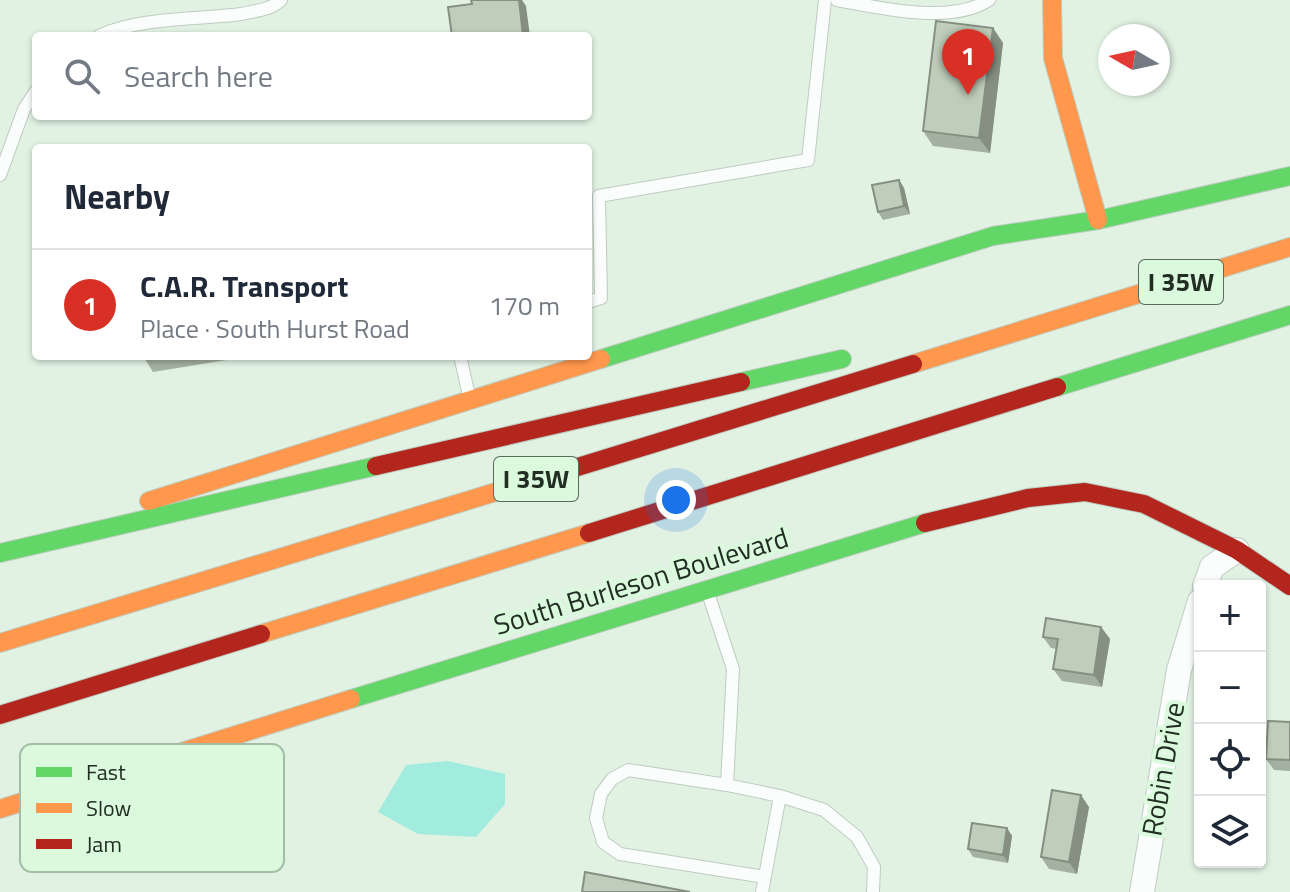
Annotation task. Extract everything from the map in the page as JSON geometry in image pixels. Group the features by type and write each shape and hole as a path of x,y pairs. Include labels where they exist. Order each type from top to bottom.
{"main road":[{"path":"1052,0 1053,58 1098,220"},
{"path":"0,550 993,236 1098,220 1290,176"},
{"name":"I 35W","path":"0,643 1290,247"},
{"name":"I 35W","path":"0,715 1290,315"},
{"path":"937,338 1071,316"},
{"path":"0,550 863,354"},
{"name":"South Burleson Boulevard","path":"209,744 939,519 1028,498 1085,492 1144,504 1237,550 1290,586"},
{"path":"0,734 52,699"},
{"name":"South Burleson Boulevard","path":"0,809 20,803"}],"street":[{"path":"1207,580 1212,567 1237,550"},
{"name":"Robin Drive","path":"1142,892 1179,670 1194,621"}],"lane":[{"path":"112,32 140,23 257,11 281,0"},
{"path":"592,301 601,298 599,196 808,160 825,0"},
{"path":"837,0 895,10 949,13 977,7 989,0"},
{"path":"0,175 24,109 32,97"},
{"path":"461,360 470,400"},
{"path":"708,589 733,669 727,785"},
{"path":"765,877 620,854 603,842 596,818 601,794 612,779 628,770 727,785 780,796 824,810 857,837 874,867 873,892"},
{"path":"762,892 780,796"}],"water":[{"path":"448,761 505,774 505,804 476,837 418,834 378,812 406,765"}],"building":[{"path":"471,0 519,0 523,32 451,32 448,7 472,4"},
{"path":"936,21 993,28 979,138 923,131"},
{"path":"899,180 904,206 878,212 872,185"},
{"path":"1046,618 1101,627 1094,675 1053,669 1058,639 1043,637"},
{"path":"1268,721 1290,722 1290,760 1266,759"},
{"path":"1052,790 1081,795 1069,862 1041,857"},
{"path":"972,823 1007,828 1003,855 968,849"},
{"path":"585,872 690,892 582,892"}],"traffic: fast":[{"path":"601,359 993,236 1098,220 1290,176"},
{"path":"1057,387 1290,315"},
{"path":"741,382 842,359"},
{"path":"0,553 376,466"},
{"path":"351,699 925,523"}],"traffic: slow":[{"path":"1052,0 1053,58 1098,220"},
{"path":"913,364 1290,247"},
{"path":"149,501 601,359"},
{"path":"0,643 545,477"},
{"path":"261,634 589,533"},
{"path":"207,744 351,699"},
{"path":"0,809 20,803"}],"traffic: jam":[{"path":"545,477 913,364"},
{"path":"376,466 741,382"},
{"path":"589,533 1057,387"},
{"path":"925,523 1028,498 1085,492 1144,504 1237,550 1290,586"},
{"path":"0,715 261,634"}],"place":[{"name":"C.A.R. Transport","path":"968,95"}]}
